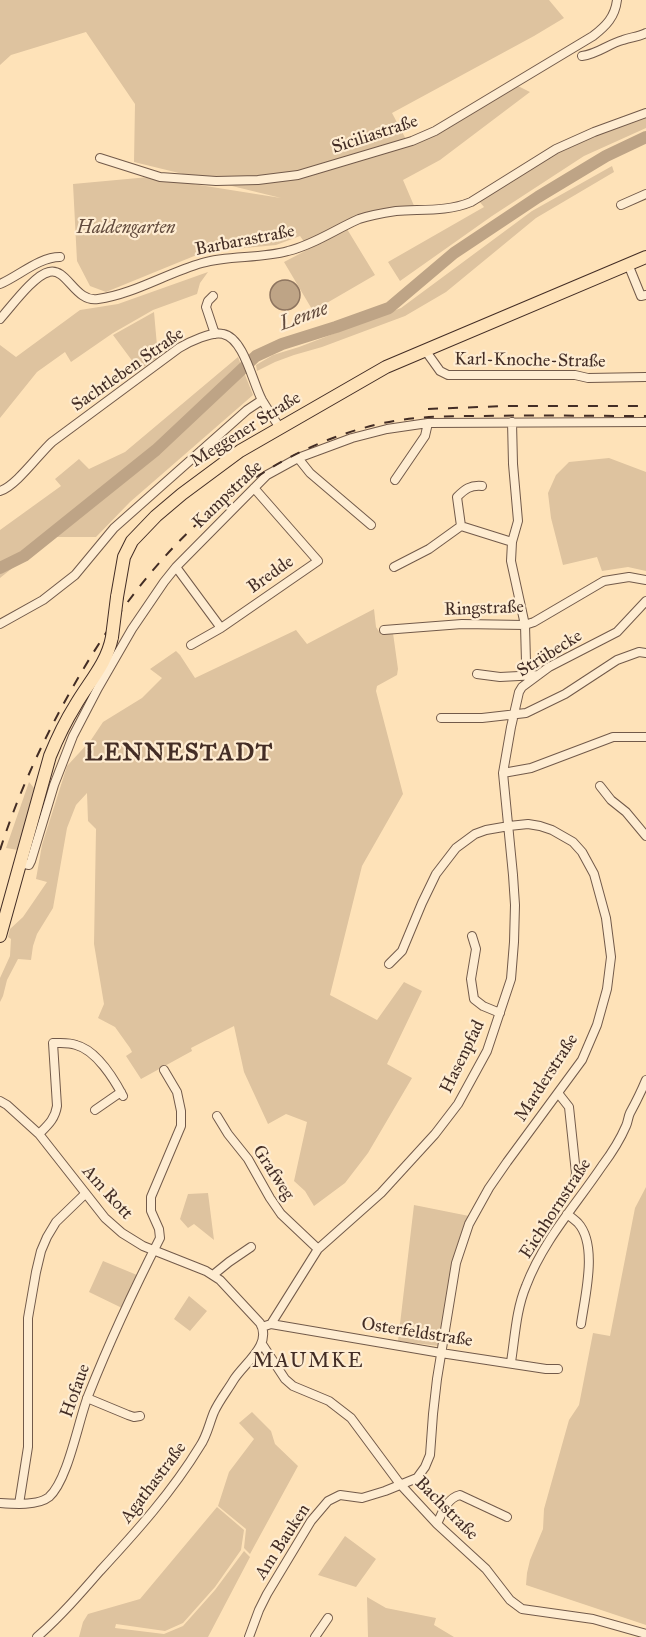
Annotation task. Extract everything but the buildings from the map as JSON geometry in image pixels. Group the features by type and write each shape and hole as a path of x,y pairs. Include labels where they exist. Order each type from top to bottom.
{"main road":[{"name":"Meggener Straße","path":"0,936 50,756 73,709 106,658 112,637 124,557 132,541 140,532 199,480 240,451 365,378 394,363 646,257"}],"street":[{"name":"Siciliastraße","path":"100,158 160,177 216,181 298,176 412,141 435,131 593,36 611,19 617,0"},
{"path":"582,56 596,53 622,40 646,33"},
{"name":"Barbarastraße","path":"0,319 34,281 50,271 58,272 82,295 95,300 119,294 208,261 289,251 371,215 397,211 445,209 463,205 556,149 646,113"},
{"path":"621,205 646,194"},
{"path":"0,284 52,257 60,257"},
{"path":"628,264 641,296 646,295"},
{"path":"213,296 206,308 215,334 230,337 242,352 260,396 280,428"},
{"name":"Sachtleben Straße","path":"0,491 11,486 52,442 170,354 187,343 215,334"},
{"name":"Karl-Knoche-Straße","path":"425,350 440,370 447,375 646,377"},
{"path":"0,624 43,600 75,575 114,528 260,396"},
{"path":"512,422 518,521 512,542 511,561 525,625 526,662"},
{"name":"Kampstraße","path":"20,863 29,865 31,861 57,777 73,736 132,629 176,567 267,475 298,458 351,438 387,429 428,423 646,422"},
{"path":"395,480 424,436 428,423"},
{"path":"298,458 310,472 371,525"},
{"path":"461,526 457,497 467,488 482,486"},
{"name":"Bredde","path":"191,645 221,628 318,561 254,488"},
{"path":"461,526 512,542"},
{"path":"394,567 429,549 461,526"},
{"path":"176,567 221,628"},
{"name":"Ringstraße","path":"384,630 462,624 525,625 563,606 604,581 629,577 646,580"},
{"name":"Strübecke","path":"509,826 503,774 514,714 522,687 549,667 617,632 646,601"},
{"path":"441,718 482,718 526,713 544,706 617,660 639,652 646,653"},
{"path":"477,674 500,677 539,675"},
{"path":"503,774 531,768 613,737 646,737"},
{"path":"600,786 610,800 626,812 646,836"},
{"name":"Marderstraße","path":"389,964 402,951 433,880 452,853 475,834 486,830 528,824 552,830 573,842 582,852 594,874 606,918 611,957 607,989 597,1025 582,1060 495,1179 469,1224 456,1263 441,1353 430,1455 417,1478 400,1484"},
{"name":"Hasenpfad","path":"318,1249 381,1193 435,1134 458,1104 487,1051 511,979 515,905 509,826"},
{"path":"472,936 476,949 471,979 474,999 483,1006 500,1013"},
{"path":"39,1134 56,1114 53,1043 74,1044 85,1048 95,1056 122,1094 95,1110"},
{"name":"Hofaue","path":"0,1503 19,1504 43,1501 56,1488 66,1465 87,1398 161,1234 151,1211 151,1197 181,1126 177,1092 164,1070"},
{"name":"Eichhornstraße","path":"511,1362 519,1308 525,1287 545,1246 603,1165 619,1138 646,1080"},
{"path":"558,1093 569,1107 575,1180"},
{"name":"Am Rott","path":"0,1101 39,1134 105,1218 122,1233 143,1246 213,1275 262,1327"},
{"name":"Grafweg","path":"217,1116 248,1159 281,1214 318,1249"},
{"path":"19,1504 28,1447 28,1318 40,1251 56,1222 85,1194"},
{"path":"567,1214 578,1223 588,1243 589,1264 581,1324"},
{"path":"213,1275 251,1247"},
{"path":"262,1344 264,1337 262,1327 271,1324 318,1249"},
{"name":"Osterfeldstraße","path":"271,1324 441,1353 558,1369"},
{"name":"Bachstraße","path":"262,1344 285,1379 293,1386 329,1401 351,1418 400,1484 437,1524 486,1569 510,1600 522,1609 593,1619 646,1634"},
{"name":"Agathastraße","path":"37,1637 137,1531 172,1487 206,1437 215,1411 235,1378 262,1344"},
{"path":"87,1398 128,1415 140,1416"},
{"name":"Am Bauken","path":"249,1637 258,1610 267,1594 311,1521 328,1501 340,1495 362,1498 400,1484"},
{"path":"437,1524 445,1507 455,1496 460,1495 507,1517"},
{"path":"315,1637 328,1618"}],"green space":[{"name":"Haldengarten","path":"0,0 549,0 564,18 392,113 409,145 518,86 530,92 440,160 403,180 415,208 371,211 305,243 300,236 276,245 204,252 106,292 90,286 77,261 73,184 149,177 281,198 134,162 135,104 86,32 11,55 0,65"},
{"path":"646,118 646,128 584,156 492,216 400,281 388,262 484,207 479,201 555,153"},
{"path":"612,166 614,172 536,218 446,292 405,316 275,362 257,371 256,365 273,355 401,308 532,211"},
{"path":"347,229 375,275 313,311 284,262"},
{"path":"208,272 200,283 197,294 153,310 113,333 71,362 65,352 37,372 0,418 0,345 16,357 80,310 118,304"},
{"path":"154,312 158,357 139,370 113,335"},
{"path":"238,357 253,395 130,502 96,537 51,537 0,578 0,530 61,486 55,479 79,459 89,469 125,452"},
{"path":"609,458 646,472 646,571 628,567 602,571 597,557 563,565 551,518 548,493 556,475 569,462"},
{"path":"374,609 376,627 380,633 393,633 397,675 377,686 376,691 403,794 362,866 330,995 377,1020 404,982 422,991 387,1064 412,1078 368,1153 345,1183 314,1206 305,1191 294,1181 307,1122 286,1114 268,1124 244,1072 234,1026 191,1048 192,1051 141,1079 126,1056 132,1052 130,1048 115,1027 98,1018 104,1004 94,944 96,829 88,821 87,793 76,805 67,828 53,908 37,934 31,960 18,959 7,980 0,1002 0,978 10,956 11,939 8,937 10,929 23,917 47,882 36,879 42,845 67,766 91,740 103,722 142,698 162,678 150,669 176,651 195,678 296,630 307,644"},
{"path":"29,782 34,788 18,850 6,848"},
{"path":"646,1187 646,1625 526,1585 530,1560 543,1529 544,1509 569,1420 579,1405 593,1333 610,1336 635,1208"},
{"path":"208,1193 214,1240 194,1224 188,1228 180,1219 188,1194"},
{"path":"414,1205 469,1216 455,1252 439,1346 398,1341"},
{"path":"103,1261 137,1275 122,1308 89,1292"},
{"path":"189,1296 207,1311 190,1331 174,1319"},
{"path":"252,1412 271,1431 275,1444 298,1466 250,1554 244,1548 246,1529 218,1506 229,1472 254,1439 239,1423"},
{"path":"217,1507 244,1530 241,1550 215,1587 183,1623 165,1631 116,1624 115,1628 164,1634 183,1626 215,1590 244,1551 250,1557 208,1637 79,1637 88,1614 140,1599"},
{"path":"345,1536 376,1559 356,1587 318,1575"},
{"path":"367,1597 386,1608 436,1618 434,1625 454,1637 368,1637"}],"shaded area":[{"path":"285,280 296,284 300,295 296,306 285,310 274,306 270,295 274,284"}],"waterway":[{"name":"Lenne","path":"0,568 24,556 156,450 256,356 282,344 389,308 454,253 538,197 606,156 646,137"}],"railway":[{"path":"428,409 505,406 646,406"},
{"path":"0,850 16,804 46,737 81,673 108,630 169,552 204,517 243,486 285,460 330,439 392,421 456,416 646,416"}],"district":[{"name":"LENNESTADT","path":"179,754"},
{"name":"MAUMKE","path":"308,1362"}]}
